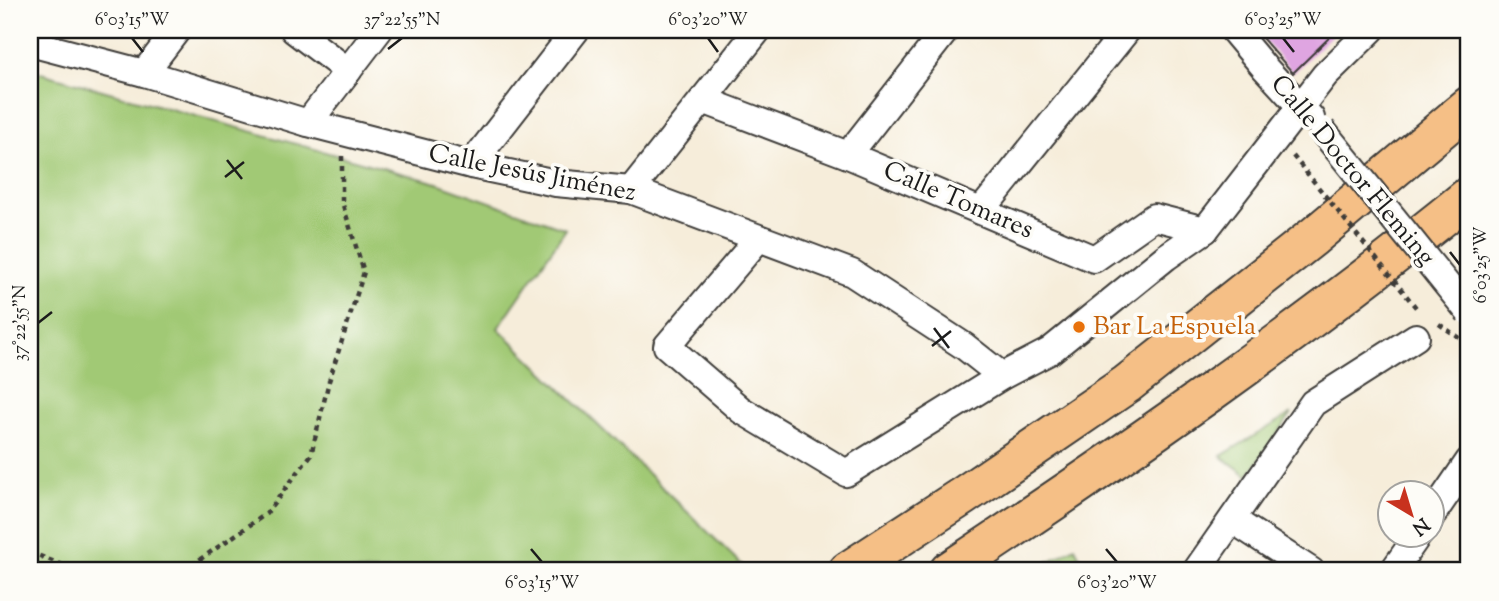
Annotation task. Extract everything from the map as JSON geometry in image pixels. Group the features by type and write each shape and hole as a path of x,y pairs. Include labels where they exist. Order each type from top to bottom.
{"highway":[{"path":"848,571 1127,384 1313,237 1469,106"},
{"path":"948,571 1118,458 1269,349 1469,196"}],"street":[{"path":"144,73 177,30"},
{"path":"294,30 348,71"},
{"path":"308,124 379,30"},
{"path":"471,164 576,30"},
{"path":"631,190 758,30"},
{"path":"848,155 946,30"},
{"path":"981,211 1127,30"},
{"name":"Calle Doctor Fleming","path":"1234,30 1322,130 1469,312"},
{"path":"758,239 667,346 741,410 846,473 1002,376 1050,351 1166,257 1205,230 1325,75 1371,30"},
{"name":"Calle Jesús Jiménez","path":"30,43 144,73 308,124 471,164 556,183 631,190 852,273 964,346 1002,376"},
{"name":"Calle Tomares","path":"703,100 848,155 1094,259 1154,217 1205,230"},
{"path":"1196,571 1314,403 1416,337"},
{"path":"1446,495 1469,461"},
{"path":"1233,520 1311,571"},
{"path":"1393,571 1409,548"}],"path":[{"path":"183,571 266,514 311,454 329,381 364,272 342,202 342,132"},
{"path":"1293,156 1418,310 1469,344"},
{"path":"30,552 77,571"}],"green space":[{"path":"30,70 437,183 566,229 498,328 742,565 732,571 30,571"},
{"path":"1292,413 1248,476 1221,456"},
{"path":"1075,547 1083,563 1072,571 1032,571"}],"building":[{"path":"1255,30 1337,30 1293,73"}],"place":[{"name":"Bar La Espuela","path":"1079,327"}]}
